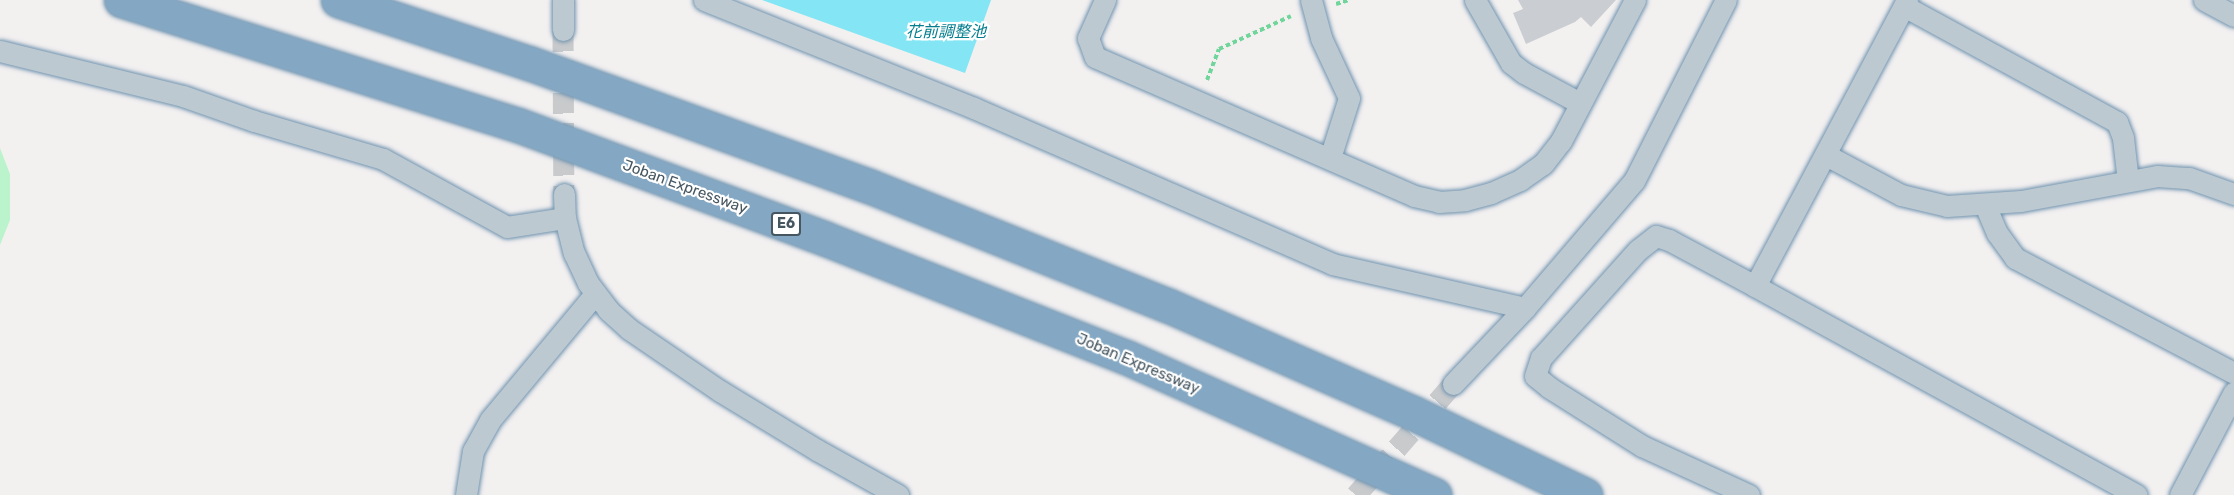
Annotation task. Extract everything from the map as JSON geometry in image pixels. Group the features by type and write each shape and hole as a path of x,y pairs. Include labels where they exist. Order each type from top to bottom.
{"highway":[{"name":"Joban Expressway","path":"121,0 518,125 826,239 1126,357 1434,495"},
{"path":"338,0 529,63 880,190 1167,306 1413,413 1585,495"}],"street":[{"path":"562,0 563,30"},
{"path":"704,0 985,113 1332,264 1525,308"},
{"path":"1105,0 1088,38 1095,57 1414,196 1439,202 1465,200 1491,193 1520,180 1543,164 1561,141 1635,0"},
{"path":"1475,0 1511,63 1524,73 1580,103"},
{"path":"1453,384 1525,308 1634,181 1726,0"},
{"path":"2204,0 2234,16"},
{"path":"1755,286 1906,3 2117,122 2123,138 2128,181"},
{"path":"1312,7 1321,38 1349,98 1330,158"},
{"path":"0,51 183,96 254,121 383,159 507,227 565,218"},
{"path":"1826,155 1901,195 1947,206 1985,206 2157,176 2189,178 2234,194"},
{"path":"564,194 565,218 574,253 595,294 629,329 680,365 817,450 898,495"},
{"path":"1985,206 1997,233 2015,258 2234,373"},
{"path":"1749,495 1642,446 1550,388 1535,376 1540,358 1638,250 1656,237 1669,240 1755,286 2137,495"},
{"path":"466,495 473,451 490,420 595,294"},
{"path":"2180,495 2234,392"}],"path":[{"path":"1198,102 1219,49 1312,7 1350,0"}],"green space":[{"path":"0,148 10,174 10,220 0,245"}],"water":[{"name":"花前調整池","path":"762,0 991,0 965,73"}],"building":[{"path":"1518,0 1616,0 1591,27 1581,17 1575,22 1526,44 1513,13 1523,9"}],"tunnel":[{"path":"563,30 564,194"},
{"path":"1356,495 1453,384"}]}
